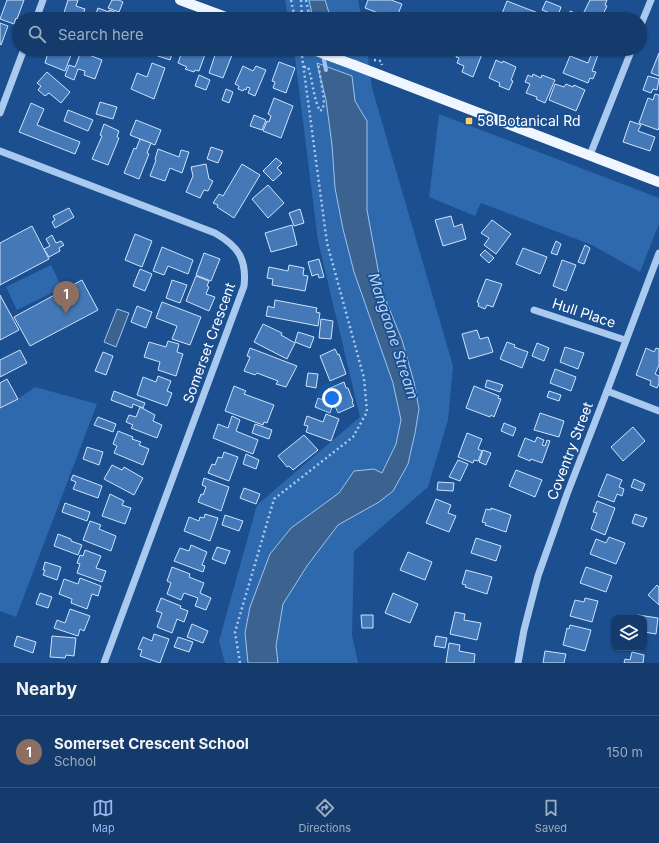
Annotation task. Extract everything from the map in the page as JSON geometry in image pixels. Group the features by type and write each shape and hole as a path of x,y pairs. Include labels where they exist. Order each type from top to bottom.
{"main road":[{"path":"180,0 212,12"},
{"path":"320,56 354,65 659,182"}],"street":[{"path":"39,12 43,0"},
{"path":"646,12 650,0"},
{"path":"0,113 21,56"},
{"path":"590,155 629,56"},
{"name":"Somerset Crescent","path":"0,152 215,233 233,245 240,254 246,275 244,286 104,663"},
{"name":"Coventry Street","path":"518,663 524,630 538,576 567,494 659,253"},
{"name":"Hull Place","path":"534,310 626,340"},
{"path":"607,392 659,411"}],"path":[{"path":"291,0 294,12"},
{"path":"301,0 302,12"},
{"path":"306,0 309,12"},
{"path":"240,663 235,632 274,499 353,437 367,412 364,378 327,243 302,56"},
{"path":"304,67 308,67 310,72 316,104 320,111 323,109 324,99 313,56"}],"shaded area":[{"path":"285,0 358,0 361,12 287,12"},
{"path":"295,56 368,56 372,88 453,366 448,420 428,487 354,551 352,635 358,663 225,663 219,641 257,505 360,417 318,241"},
{"path":"439,114 659,198 659,224 640,272 592,245 481,203 475,216 429,197"},
{"path":"51,265 62,288 17,310 6,287"},
{"path":"35,387 97,404 16,617 0,611 0,408 18,399"}],"water":[{"path":"309,0 325,0 329,12 312,12"},
{"path":"317,63 352,76 355,101 367,121 367,210 382,291 402,340 414,382 419,409 408,464 393,491 379,502 338,525 307,566 283,604 276,646 278,663 248,663 245,633 250,607 270,554 291,528 339,493 354,471 374,469 382,473 396,444 401,420 393,383 354,272 343,229 335,188 332,145 326,100"},
{"path":"117,309 129,313 116,347 104,342"}],"building":[{"path":"7,0 24,0 20,12 12,12 12,23 0,19"},
{"path":"68,0 78,0 76,6 85,9 84,12 64,12"},
{"path":"112,0 119,0 123,2 119,12 108,8"},
{"path":"368,0 391,0 402,4 399,12 376,12 365,8"},
{"path":"590,0 607,0 605,5 607,6 604,12 584,12"},
{"path":"507,1 535,12 503,12"},
{"path":"546,1 561,7 559,12 547,12 542,10"},
{"path":"98,8 109,12 97,12"},
{"path":"0,23 8,26 1,45 0,44"},
{"path":"659,53 659,76 651,73"},
{"path":"47,56 71,56 65,71 45,63"},
{"path":"79,56 92,56 102,60 95,79 84,75 85,71 78,69 74,80 65,76 69,65 75,67"},
{"path":"158,56 171,56 170,60"},
{"path":"180,56 204,56 199,71 195,70 194,72 185,69 187,67 178,63"},
{"path":"215,56 232,56 223,78 209,73"},
{"path":"481,56 473,77 462,72 464,66 457,63 459,58 456,57"},
{"path":"570,56 588,63 591,56 598,56 592,71 596,72 593,79 590,78 588,83 563,73"},
{"path":"496,60 502,63 503,61 516,67 511,80 513,81 509,90 499,86 500,83 489,78"},
{"path":"279,62 295,68 286,93 273,88 275,82 272,81"},
{"path":"152,63 165,68 154,99 131,89 137,73 147,77"},
{"path":"243,66 253,71 256,66 266,70 255,96 248,93 250,88 247,87 246,90 244,89 243,91 238,89 239,86 235,84"},
{"path":"47,72 70,92 61,103 49,93 45,96 38,90 41,86 37,83"},
{"path":"533,74 541,78 542,75 555,80 545,103 536,99 537,97 526,93 530,84 525,82 528,75 532,77"},
{"path":"199,75 210,80 206,90 195,86"},
{"path":"648,76 659,79 657,90 653,89 651,93 643,90"},
{"path":"555,84 564,87 566,84 573,87 574,85 585,90 576,111 549,100"},
{"path":"226,89 233,92 229,103 222,100"},
{"path":"655,94 659,95 658,130 639,123 648,98 653,100"},
{"path":"274,98 293,106 281,138 263,131 271,116 268,114"},
{"path":"100,102 117,107 113,119 96,114"},
{"path":"31,103 44,109 37,125 80,142 75,154 19,132"},
{"path":"68,110 93,120 88,131 64,121"},
{"path":"254,115 266,120 262,130 250,126"},
{"path":"136,120 161,130 155,145 130,135"},
{"path":"630,121 641,125 638,131 655,137 650,151 623,142"},
{"path":"104,124 119,131 117,137 119,138 108,165 92,159 102,136 100,135"},
{"path":"140,139 151,143 147,153 149,154 139,179 124,173 134,148 136,149"},
{"path":"211,147 223,151 218,163 207,159"},
{"path":"158,149 179,157 181,150 189,152 182,173 170,168 165,181 150,176 156,160"},
{"path":"276,158 282,163 277,168 282,173 273,181 263,171"},
{"path":"206,164 209,179 213,181 208,191 204,190 200,198 186,192 193,176 191,167"},
{"path":"242,164 260,175 234,218 217,207 218,205 213,203 219,194 223,196"},
{"path":"268,185 284,203 268,218 252,199"},
{"path":"69,208 74,217 55,228 52,222 55,220 53,216"},
{"path":"300,209 304,223 294,226 289,213"},
{"path":"451,216 454,227 462,224 466,239 443,246 435,220"},
{"path":"492,220 511,234 496,254 484,245 489,238 481,233"},
{"path":"292,225 297,245 271,252 265,233"},
{"path":"32,226 49,259 0,285 0,243"},
{"path":"135,234 152,241 142,267 125,260"},
{"path":"52,235 56,243 61,241 64,245 59,248 60,251 49,257 44,249 50,246 46,239"},
{"path":"556,241 561,244 557,255 551,253"},
{"path":"585,245 590,248 584,264 578,262"},
{"path":"162,247 193,260 188,274 168,266 164,275 153,271"},
{"path":"523,248 547,257 540,274 516,264"},
{"path":"485,250 494,258 489,263 480,255"},
{"path":"204,253 220,259 211,281 196,275"},
{"path":"319,259 324,277 319,278 318,274 312,276 308,262"},
{"path":"562,260 576,265 566,291 553,286"},
{"path":"289,265 304,268 303,275 308,276 305,291 272,285 273,279 267,278 269,267 288,271"},
{"path":"140,269 152,274 145,291 133,286"},
{"path":"196,276 209,281 207,286 209,287 206,294 215,297 209,311 186,301"},
{"path":"486,279 502,284 493,307 487,305 485,309 478,306 479,303 477,302"},
{"path":"82,280 98,310 30,346 14,317"},
{"path":"172,280 187,285 180,303 166,298"},
{"path":"0,295 19,330 0,340"},
{"path":"275,300 317,308 316,312 320,313 318,326 266,316 268,306 274,308"},
{"path":"162,302 201,317 190,345 172,339 177,326 156,318"},
{"path":"137,306 152,312 146,328 131,322"},
{"path":"321,319 333,321 331,339 319,338"},
{"path":"263,324 282,333 281,335 295,343 287,359 254,342"},
{"path":"477,330 480,339 488,337 493,352 469,359 462,334"},
{"path":"298,332 314,337 310,348 295,342"},
{"path":"168,341 179,344 177,352 183,354 176,376 158,370 160,362 144,357 149,342 166,347"},
{"path":"507,342 515,345 514,347 528,352 522,368 500,359"},
{"path":"537,343 549,348 544,361 532,356"},
{"path":"565,347 584,353 578,369 560,362"},
{"path":"250,348 297,366 286,387 276,384 278,381 257,373 255,375 244,371 250,357 247,356"},
{"path":"646,348 654,352 656,348 659,349 659,365 655,374 659,376 659,384 657,388 650,385 651,381 636,375"},
{"path":"335,349 338,355 339,354 346,374 330,381 320,356"},
{"path":"20,350 27,363 0,377 0,360"},
{"path":"103,352 113,356 106,375 95,371"},
{"path":"555,369 576,377 571,391 550,383"},
{"path":"308,373 318,374 316,388 306,386"},
{"path":"158,376 171,381 167,391 172,393 167,406 137,395 143,377 156,382"},
{"path":"7,379 18,399 0,408 0,383"},
{"path":"487,380 503,385 500,392 485,387"},
{"path":"344,382 346,388 348,388 354,406 338,413 328,389"},
{"path":"234,386 246,391 244,394 274,405 267,423 264,422 263,425 225,411"},
{"path":"474,386 499,396 498,398 501,399 494,417 491,415 490,417 466,408"},
{"path":"114,391 145,403 143,408 133,404 132,408 111,400"},
{"path":"549,391 561,395 559,401 547,397"},
{"path":"318,398 333,404 330,413 315,407"},
{"path":"140,407 155,415 153,421 162,425 157,438 131,428 133,425 126,422 129,415 136,417"},
{"path":"540,413 564,421 559,437 534,430"},
{"path":"326,414 339,419 331,441 306,432 308,426 304,425 307,416 323,422"},
{"path":"232,416 240,420 236,431 258,440 253,454 213,438 218,424 228,428"},
{"path":"98,417 116,424 113,432 94,425"},
{"path":"504,423 516,428 513,436 501,431"},
{"path":"255,424 272,430 269,439 252,433"},
{"path":"633,427 645,441 623,461 611,447"},
{"path":"118,431 133,437 132,439 141,442 139,445 149,449 143,465 114,453 117,446 113,444"},
{"path":"467,433 482,439 478,449 482,451 478,461 474,460 473,463 458,457"},
{"path":"304,435 318,450 293,470 289,466 287,467 278,456"},
{"path":"537,437 544,440 542,445 545,446 547,440 550,441 542,463 531,459 530,461 518,456 525,438 535,442"},
{"path":"87,447 103,452 99,465 83,459"},
{"path":"483,450 491,453 486,465 479,462"},
{"path":"224,452 238,457 229,481 208,473 212,464 215,465 218,457 222,458"},
{"path":"246,454 259,460 256,469 243,464"},
{"path":"458,460 468,464 460,481 449,477"},
{"path":"112,465 122,470 124,467 143,478 134,495 104,479"},
{"path":"516,470 542,480 535,497 509,486"},
{"path":"607,474 622,480 619,487 624,489 622,496 617,494 614,502 598,496"},
{"path":"73,475 102,486 98,498 73,489 76,482 71,480"},
{"path":"204,478 229,487 221,511 198,502 206,487 202,485"},
{"path":"634,479 645,484 642,491 631,487"},
{"path":"438,482 454,483 453,491 437,490"},
{"path":"244,488 260,494 256,504 240,498"},
{"path":"110,494 124,501 122,505 131,508 125,524 102,516"},
{"path":"436,499 451,505 448,513 456,516 449,532 426,523"},
{"path":"597,501 615,508 605,535 591,529 597,513 593,512"},
{"path":"65,503 90,512 87,521 62,512"},
{"path":"491,508 511,515 506,532 485,525 486,523 482,522 486,509 491,510"},
{"path":"205,514 218,518 210,541 184,531 189,517 199,521 200,517 204,518"},
{"path":"635,514 647,518 643,527 632,523"},
{"path":"225,515 243,521 239,531 222,525"},
{"path":"90,521 101,525 99,529 116,536 111,551 83,540"},
{"path":"58,534 82,545 78,555 54,546"},
{"path":"609,537 625,543 616,564 590,554 596,539 606,543"},
{"path":"476,538 501,546 496,561 471,553"},
{"path":"191,545 207,552 202,565 205,566 203,572 174,561 180,548 189,551"},
{"path":"217,547 230,551 225,564 212,559"},
{"path":"85,550 101,556 96,568 106,571 102,582 77,573 80,564 77,563 80,555 83,556"},
{"path":"408,552 432,562 425,580 400,570"},
{"path":"45,562 61,567 57,580 43,575 45,570 43,570"},
{"path":"172,567 190,574 189,577 204,583 200,593 211,598 206,610 195,606 198,598 184,593 181,600 167,594 171,583 167,581"},
{"path":"586,567 612,576 606,592 580,583"},
{"path":"466,570 492,577 487,594 465,587 466,585 462,584"},
{"path":"80,578 101,586 98,596 92,594 87,609 71,603 72,599 59,594 64,579 78,584"},
{"path":"657,585 659,587 659,605 648,595"},
{"path":"40,593 52,597 48,608 36,604"},
{"path":"393,593 418,604 410,623 385,613"},
{"path":"161,598 181,606 180,608 188,611 184,622 177,619 172,633 157,627 162,613 156,611"},
{"path":"585,598 598,601 592,622 570,616 575,600 584,602"},
{"path":"70,609 90,616 84,631 80,629 78,636 54,628 57,620 65,623"},
{"path":"455,612 465,614 464,620 481,623 477,640 450,634"},
{"path":"361,615 373,615 373,628 362,628"},
{"path":"647,616 658,618 656,634 647,632"},
{"path":"192,624 208,631 203,643 187,637"},
{"path":"570,625 591,630 585,651 563,645 567,628 569,629"},
{"path":"154,634 169,639 160,663 140,656 142,650 138,649 143,637 152,641"},
{"path":"17,636 36,642 33,653 14,646"},
{"path":"52,636 76,638 74,656 66,655 65,658 50,657"},
{"path":"436,636 447,638 445,648 434,646"},
{"path":"178,637 193,642 189,652 174,647"},
{"path":"449,643 460,645 459,651 475,654 474,663 446,663"},
{"path":"545,651 566,654 564,663 543,663"},
{"path":"632,652 644,655 643,663 624,663 625,659 630,660"}],"waterway":[{"name":"Mangaone Stream","path":"323,56 326,70"}],"place":[{"name":"58 Botanical Rd","path":"469,121"},
{"name":"Somerset Crescent School","path":"66,314"}]}
